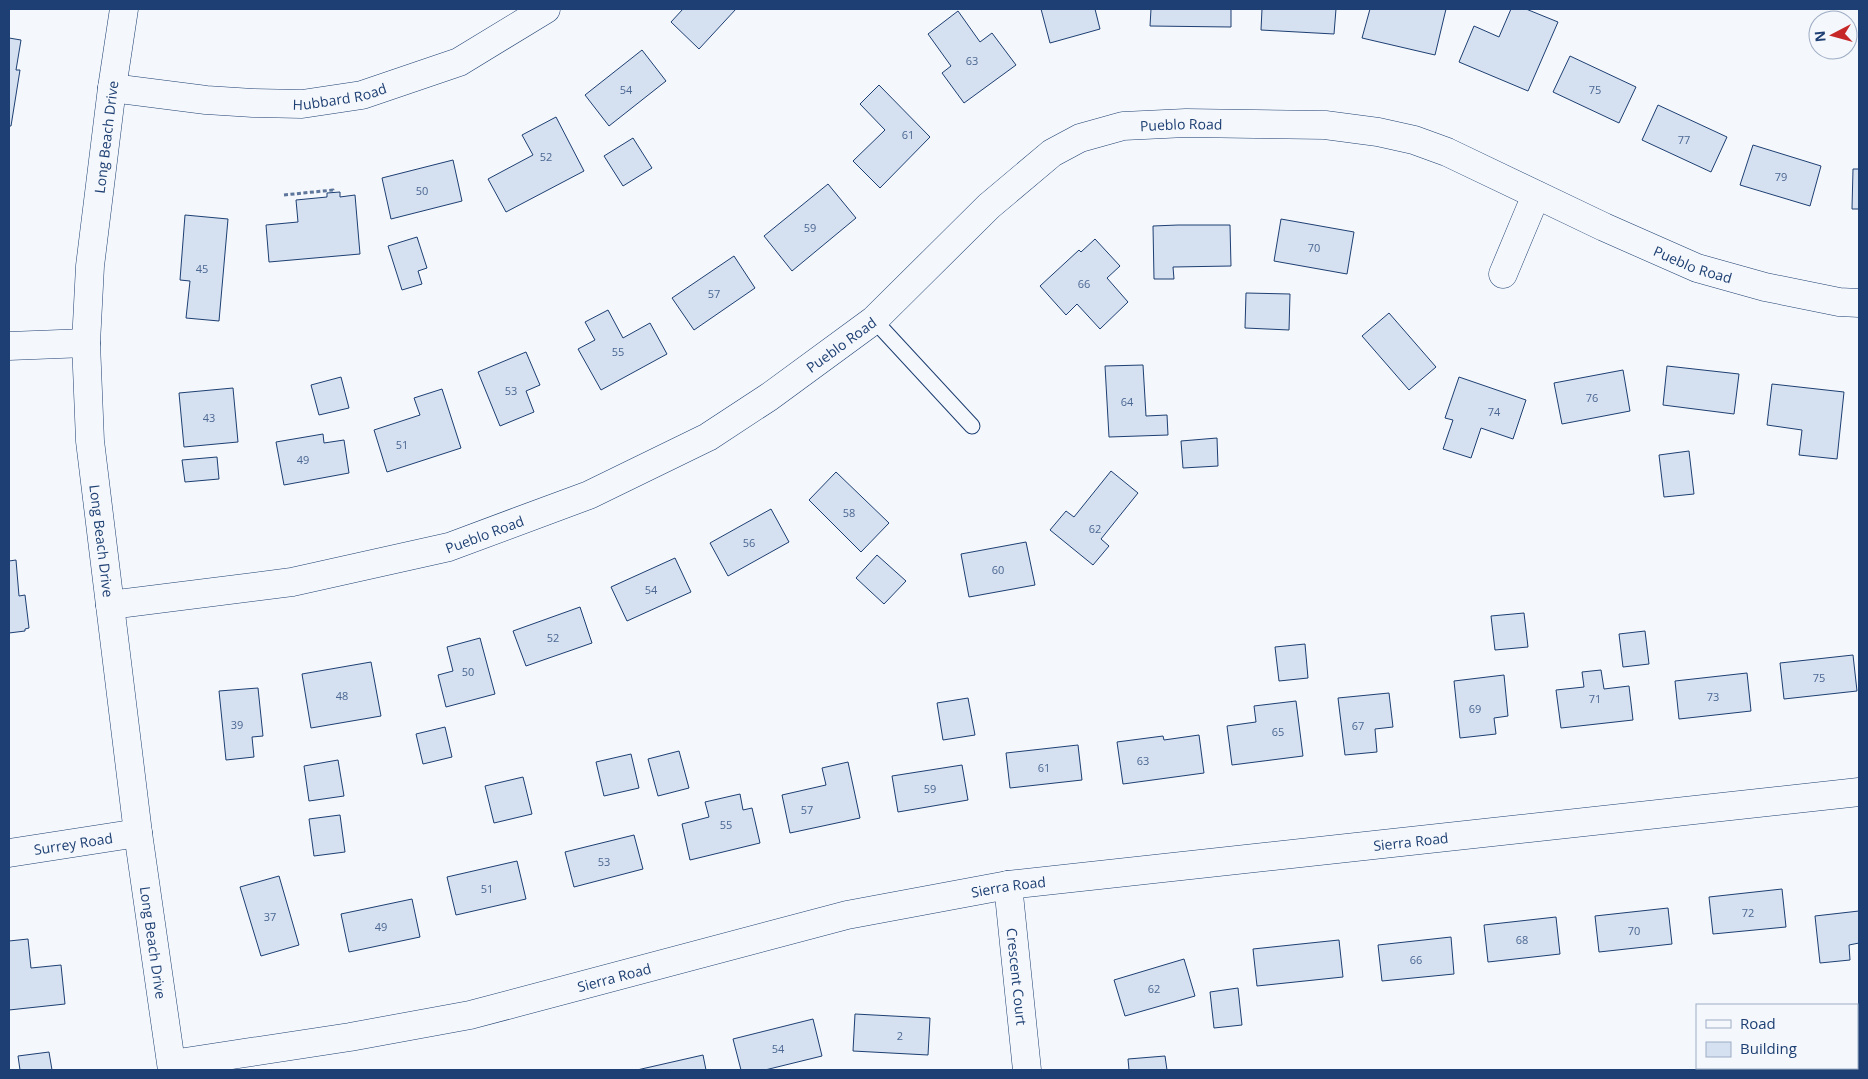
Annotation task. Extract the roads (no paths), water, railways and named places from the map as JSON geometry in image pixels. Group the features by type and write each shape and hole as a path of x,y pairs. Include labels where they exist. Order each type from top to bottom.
{"street":[{"name":"Long Beach Drive","path":"124,9 112,88 90,266 86,343 90,441 138,833 172,1067"},
{"name":"Hubbard Road","path":"112,88 253,103 302,104 362,95 459,62 546,9"},
{"name":"Pueblo Road","path":"110,605 292,582 449,547 589,495 708,437 769,397 874,320 989,206 1052,153 1080,138 1123,126 1186,123 1325,125 1378,132 1414,140 1447,152 1536,195 1697,268 1765,287 1839,302 1859,303"},
{"path":"1503,274 1536,195"},
{"path":"9,346 86,343"},
{"name":"Sierra Road","path":"172,1067 350,1038 470,1015 846,915 1008,885 1859,792"},
{"name":"Surrey Road","path":"9,853 138,833"},
{"name":"Crescent Court","path":"1008,885 1027,1070"}],"lane":[{"path":"874,320 972,426"}]}
